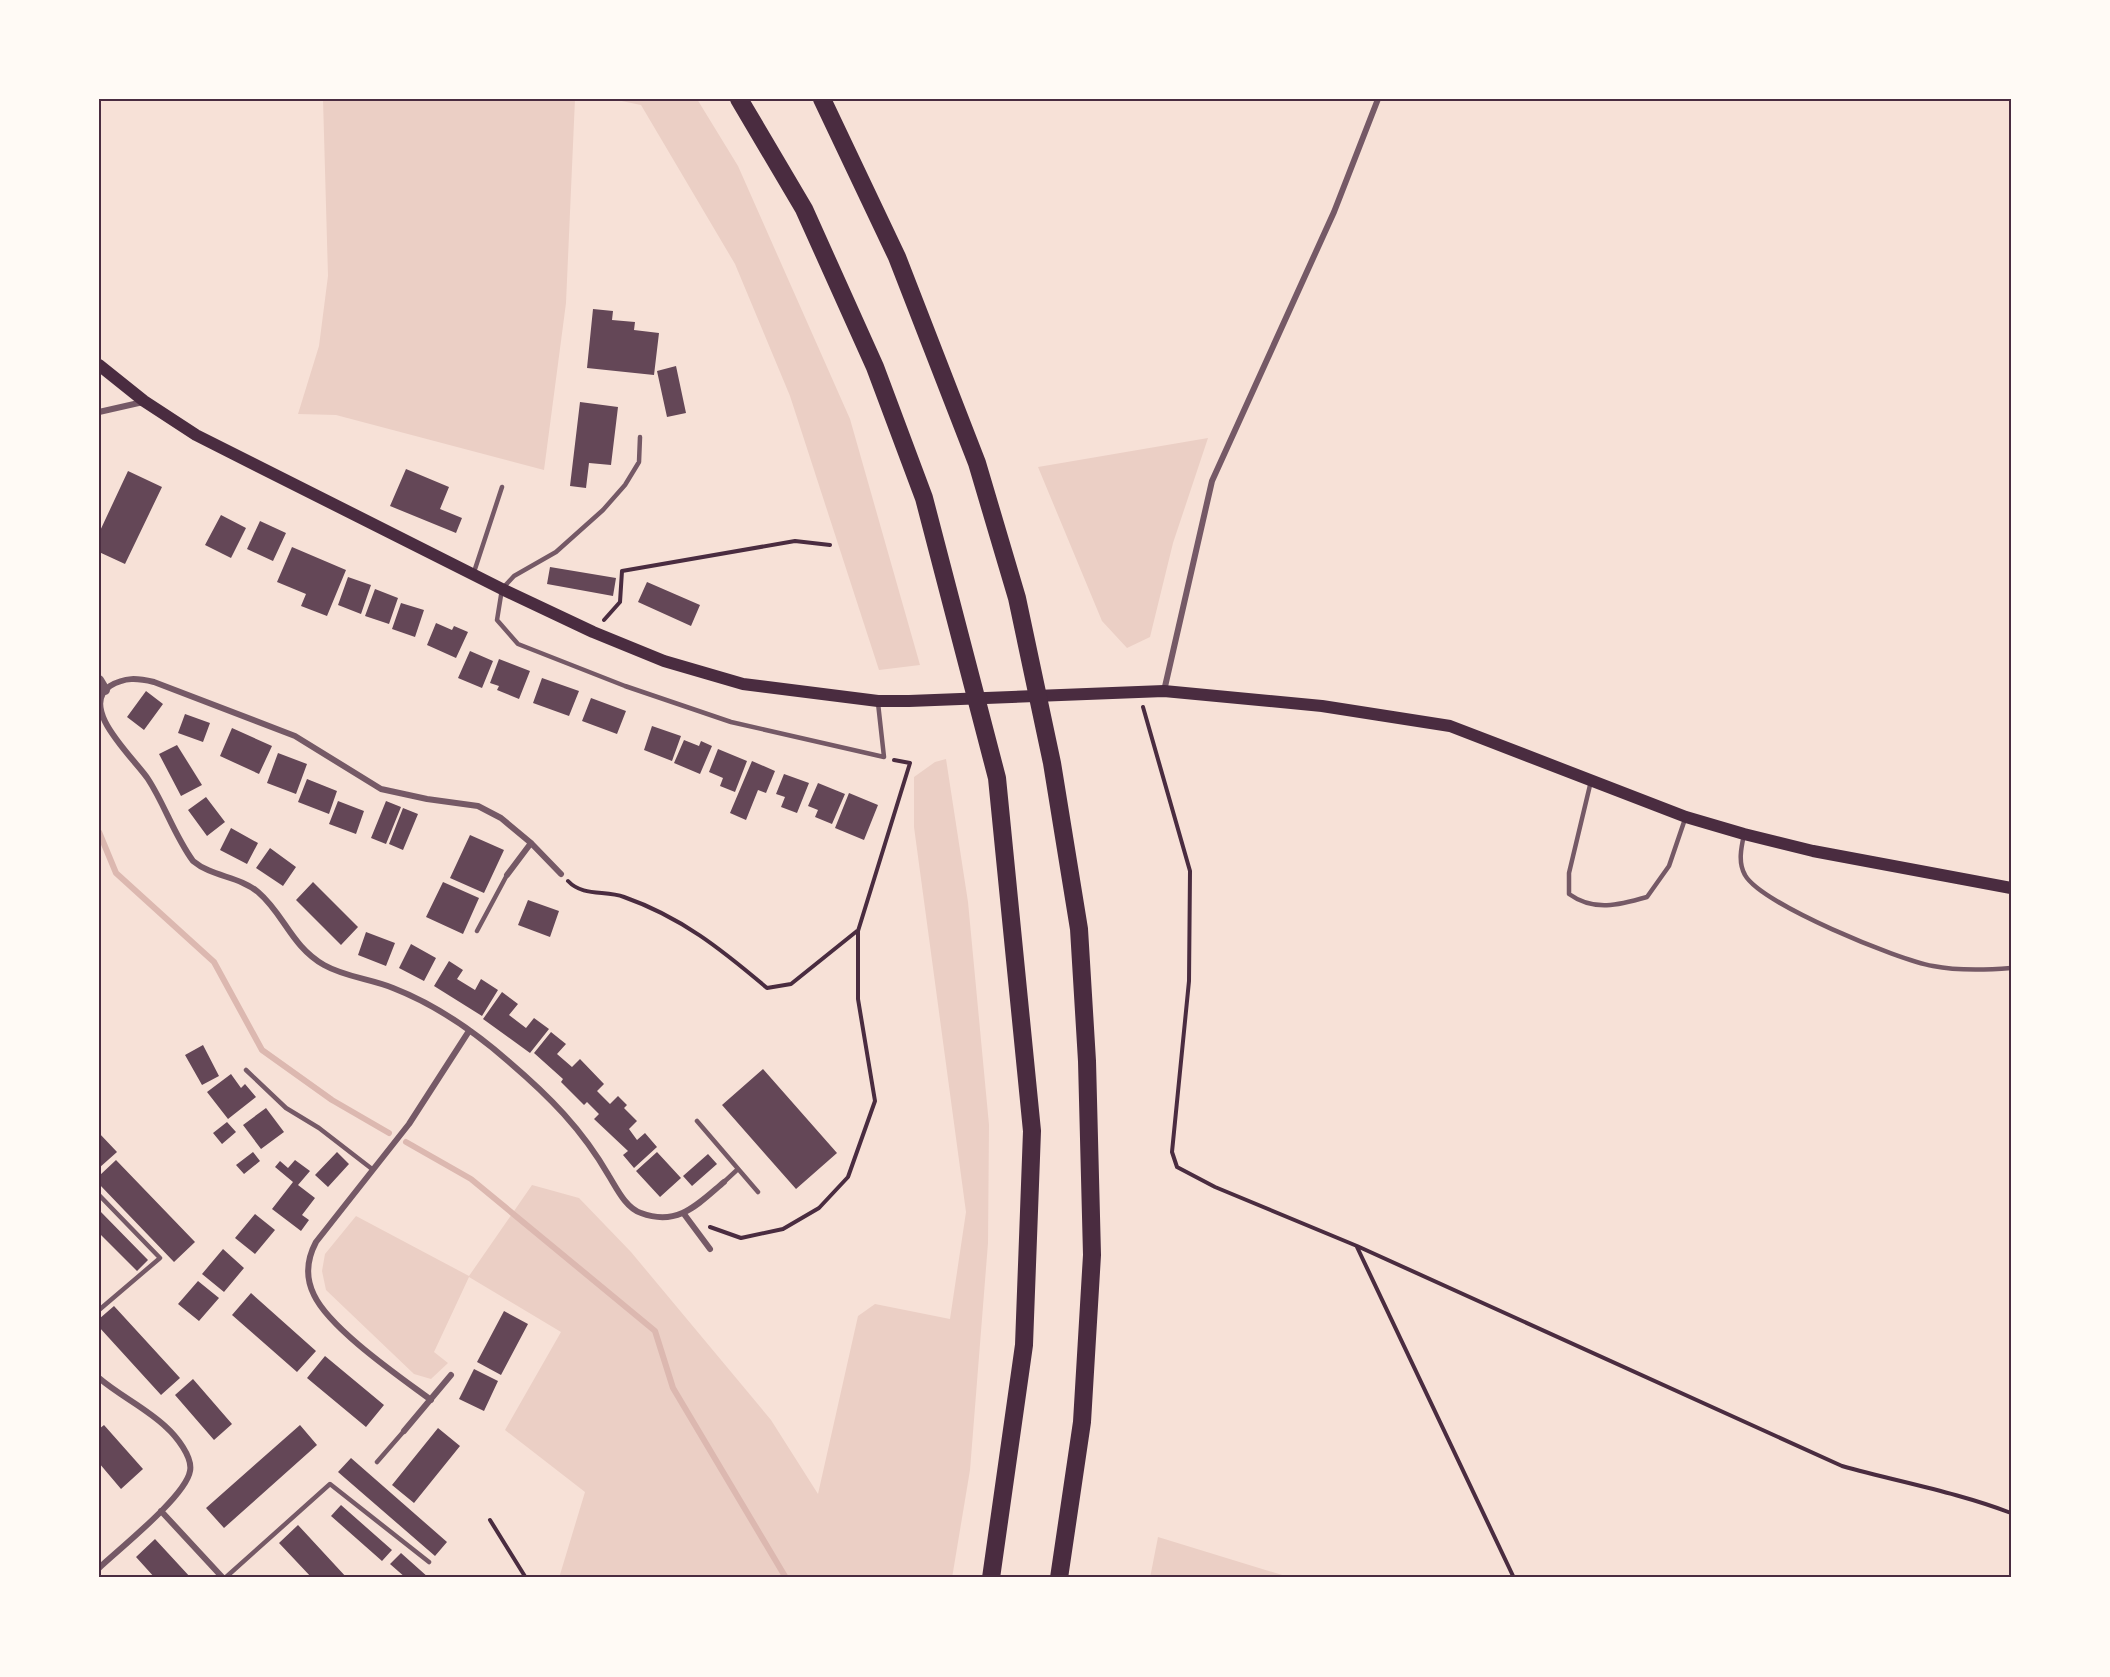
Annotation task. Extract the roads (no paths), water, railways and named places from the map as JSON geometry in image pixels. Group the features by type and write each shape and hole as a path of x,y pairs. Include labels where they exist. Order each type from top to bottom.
{"highway":[{"path":"739,99 804,208 875,367 924,498 997,778 1032,1131 1024,1345 992,1578"},
{"path":"822,99 897,257 977,463 1017,598 1054,775 1079,929 1087,1060 1092,1255 1082,1422 1059,1578"}],"main road":[{"path":"99,365 144,401 196,435 473,575 593,632 664,661 743,684 878,700 909,701 1164,691 1322,706 1450,726 1686,817 1744,834 1813,851 2011,888"}],"street":[{"path":"1164,691 1212,481 1334,212 1378,99"},
{"path":"99,412 144,401"},
{"path":"561,874 531,843 501,818 478,806 427,799 381,789 295,736 154,682 134,678 102,685 100,701 109,731 146,776 193,861 204,870 256,891 297,944 325,965 339,972 397,989 469,1031 507,1060 569,1116 591,1146 621,1196 638,1212 656,1218 684,1214 724,1182"},
{"path":"507,875 531,843"},
{"path":"431,1400 333,1321 317,1301 309,1281 308,1262 316,1242 409,1124 469,1031"},
{"path":"684,1214 710,1249"},
{"path":"404,1431 451,1375"},
{"path":"99,1378 168,1429 189,1458 191,1469 186,1480 160,1511 99,1568"},
{"path":"160,1511 224,1578"}],"lane":[{"path":"640,437 639,462 625,485 556,552 514,576 502,589 496,620 518,644 625,686 731,722 884,757 878,700"},
{"path":"473,575 502,487"},
{"path":"1592,779 1569,873 1569,894 1579,902 1595,907 1647,897 1669,866 1686,817"},
{"path":"1744,834 1741,867 1746,877 1767,894 1815,920 1874,947 1934,966 2011,968"},
{"path":"477,932 507,875"},
{"path":"246,1070 286,1108 319,1128 372,1169"},
{"path":"697,1121 758,1192"},
{"path":"724,1182 738,1170"},
{"path":"99,1195 160,1258 99,1310"},
{"path":"377,1462 404,1431"},
{"path":"224,1578 330,1484 429,1562"}],"waterway":[{"path":"99,832 116,873 214,962 262,1050 332,1100 389,1133"},
{"path":"406,1142 471,1179 655,1331 673,1388 786,1578"}]}
